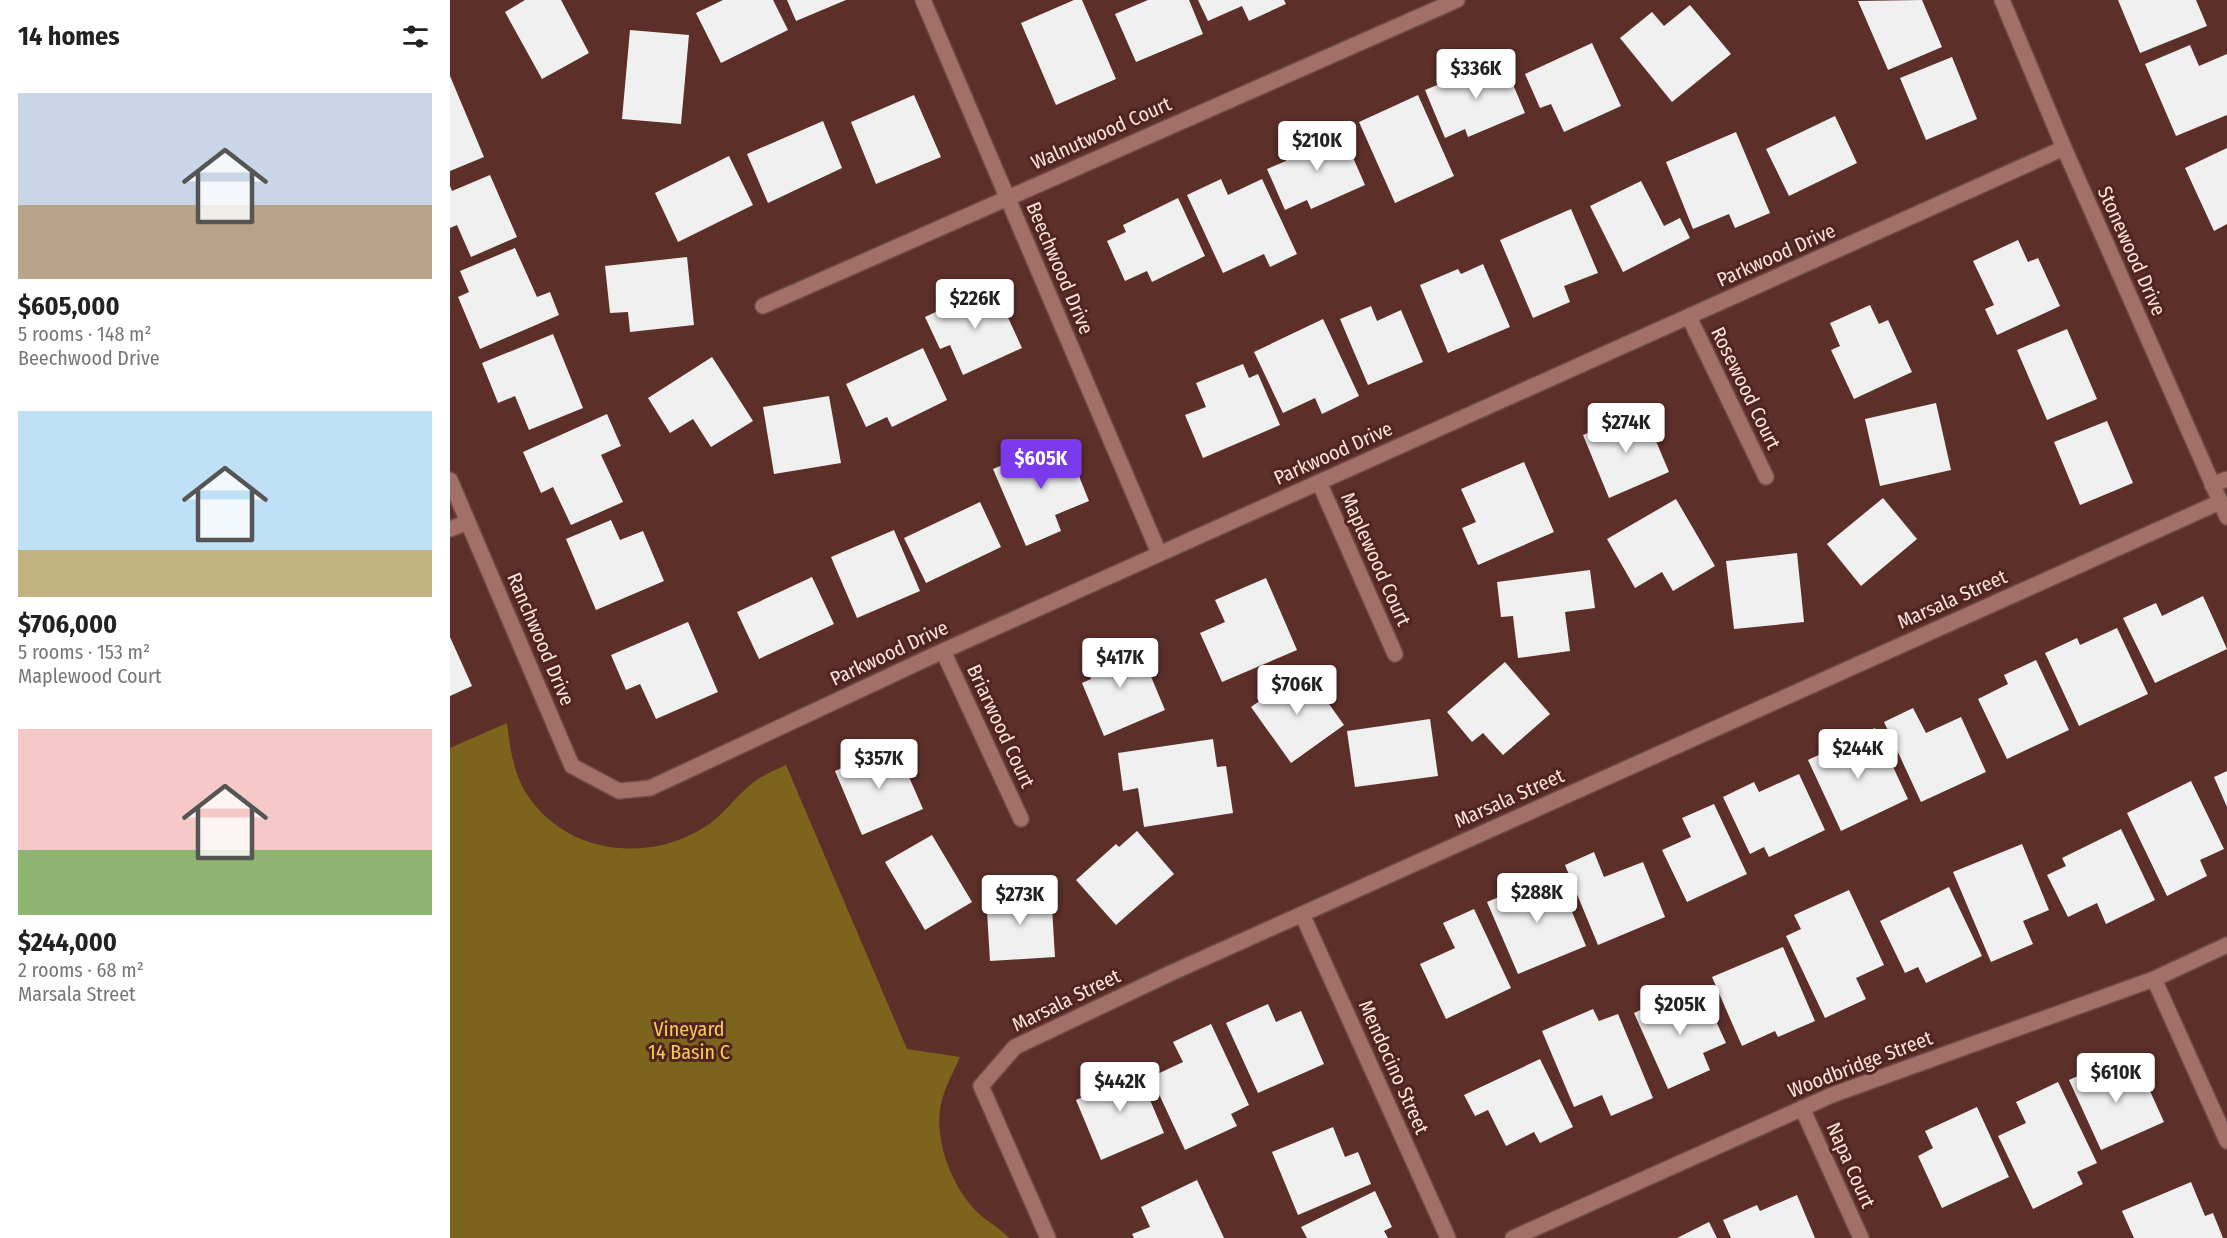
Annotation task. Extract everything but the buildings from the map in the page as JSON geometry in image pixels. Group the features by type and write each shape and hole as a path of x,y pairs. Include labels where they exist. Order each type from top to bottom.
{"street":[{"name":"Beechwood Drive","path":"923,0 1159,553"},
{"name":"Walnutwood Court","path":"763,306 1457,0"},
{"name":"Stonewood Drive","path":"2002,0 2064,148 2227,517"},
{"name":"Parkwood Drive","path":"619,790 650,788 1159,553 2064,148"},
{"name":"Rosewood Court","path":"1689,317 1766,477"},
{"path":"2212,485 2227,478"},
{"name":"Ranchwood Drive","path":"450,480 572,766 619,790"},
{"name":"Maplewood Court","path":"1319,482 1395,654"},
{"name":"Marsala Street","path":"1048,1238 981,1086 1015,1047 1302,914 2220,502"},
{"path":"450,529 468,522"},
{"name":"Briarwood Court","path":"944,651 1021,819"},
{"name":"Mendocino Street","path":"1302,914 1448,1238"},
{"name":"Woodbridge Street","path":"1514,1238 1802,1108 1913,1064 2154,979 2227,945"},
{"path":"2154,979 2227,1141"},
{"name":"Napa Court","path":"1802,1108 1861,1238"}],"green space":[{"name":"Vineyard 14 Basin C","path":"507,723 518,777 526,793 542,813 562,829 583,840 607,846 632,849 656,846 680,839 710,823 758,779 786,765 907,1049 960,1057 942,1100 940,1114 940,1129 946,1160 959,1189 968,1201 1009,1238 450,1238 450,748"}]}
